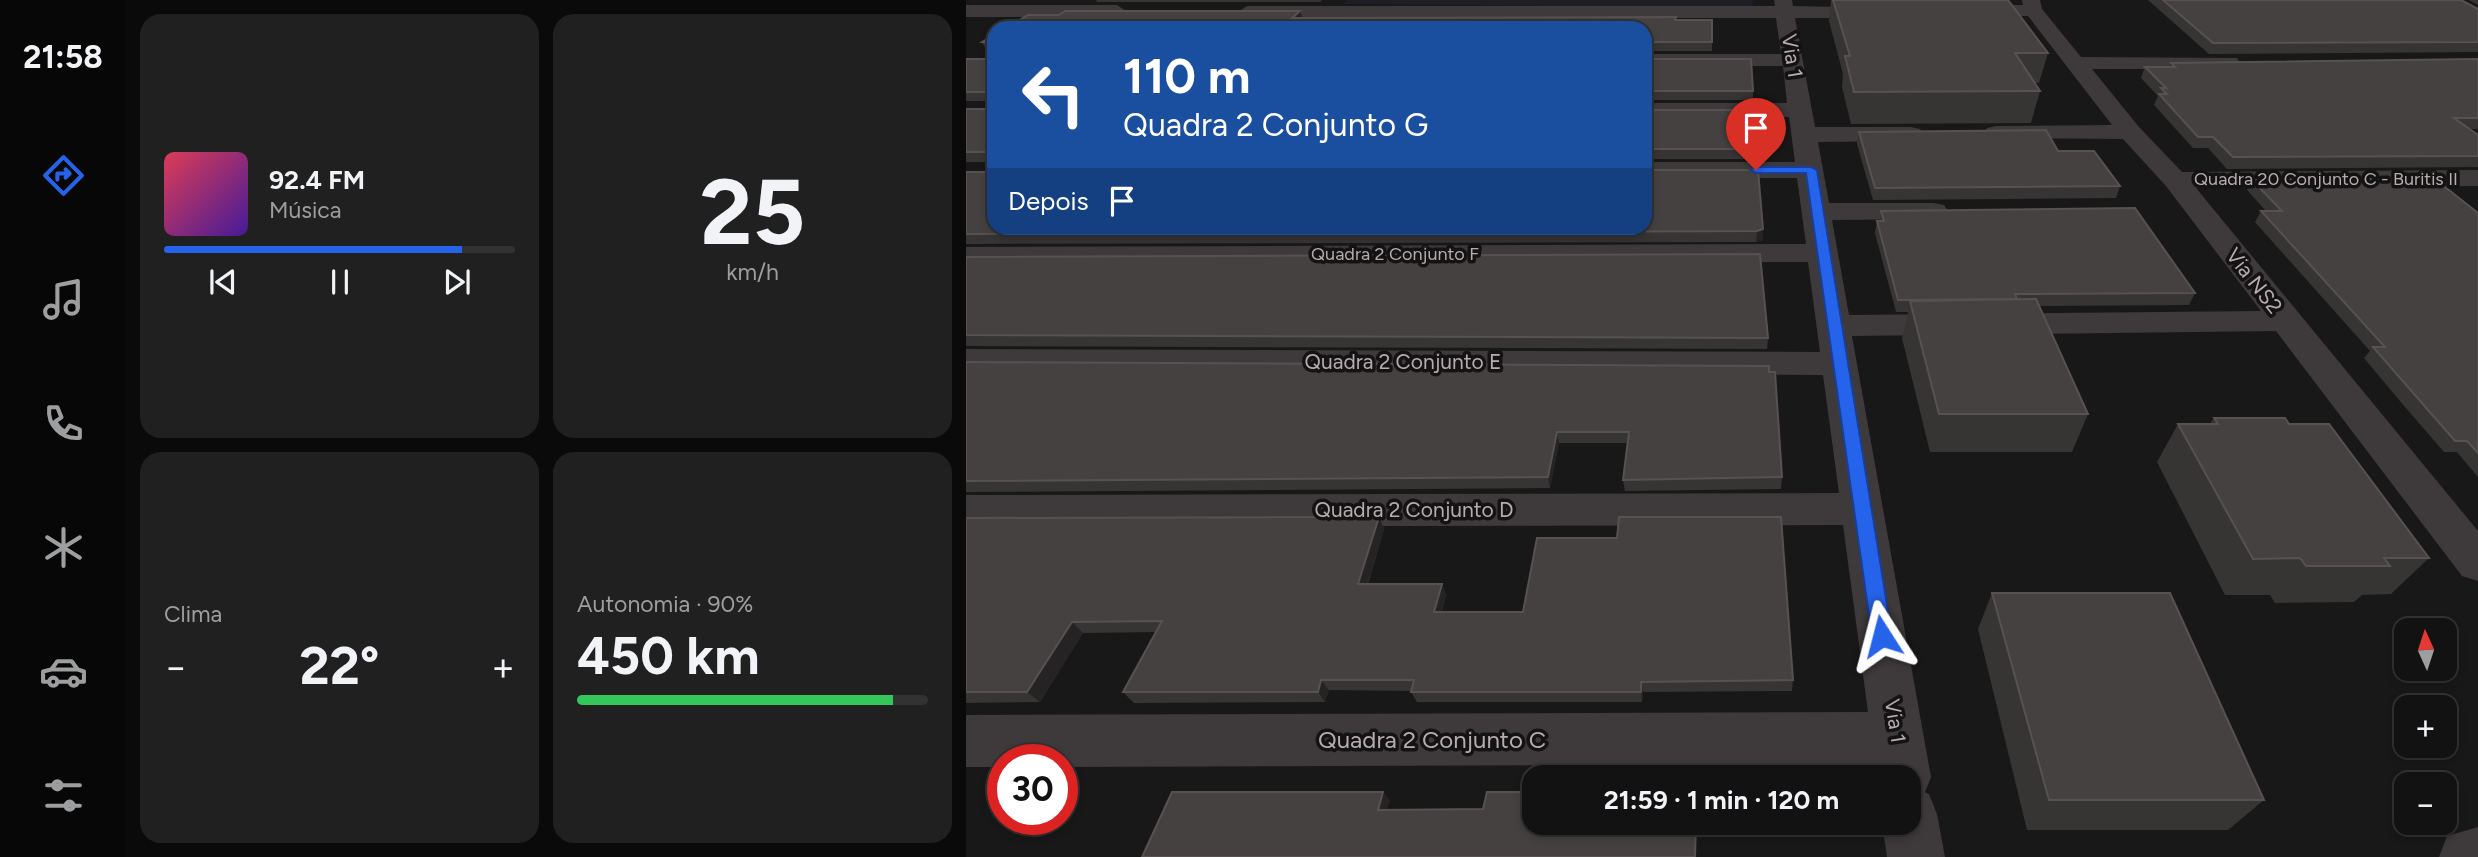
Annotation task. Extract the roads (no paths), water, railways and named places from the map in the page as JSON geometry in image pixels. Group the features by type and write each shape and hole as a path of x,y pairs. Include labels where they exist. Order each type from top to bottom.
{"street":[{"path":"995,21 1033,0"},
{"path":"1950,11 2032,5"},
{"name":"Via NS2","path":"2032,5 2130,132 2175,180 2478,563"},
{"path":"1234,12 1784,6 1895,12"},
{"name":"Via 1","path":"1784,6 1900,757"},
{"path":"966,11 1137,11"},
{"path":"978,30 987,25"},
{"path":"1652,60 1793,60"},
{"path":"2077,64 2257,62"},
{"path":"1652,111 1806,138"},
{"path":"1968,134 2130,132"},
{"path":"1652,169 1806,138 1941,134"},
{"name":"Quadra 20 Conjunto C - Buritis II","path":"2175,180 2478,178"},
{"path":"1817,212 1954,210"},
{"name":"Quadra 2 Conjunto F","path":"966,256 1824,253"},
{"path":"1835,327 2285,321"},
{"name":"Quadra 2 Conjunto E","path":"966,360 1841,364"},
{"name":"Quadra 2 Conjunto D","path":"966,511 1863,509"},
{"name":"Quadra 2 Conjunto C","path":"966,741 1900,757"},
{"path":"1912,835 1916,857"},
{"path":"2468,857 2478,856"}]}
